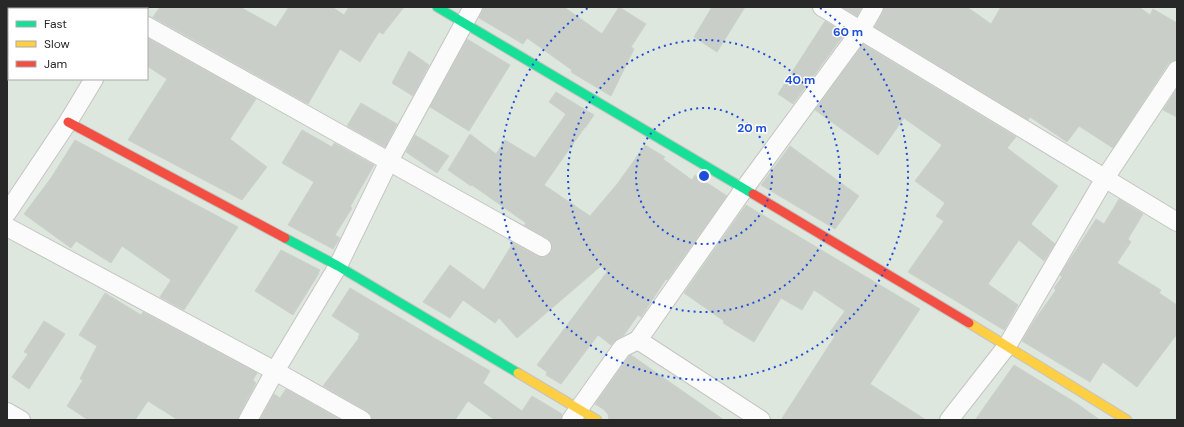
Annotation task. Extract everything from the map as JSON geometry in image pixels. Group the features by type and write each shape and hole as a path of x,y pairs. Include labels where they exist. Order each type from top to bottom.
{"street":[{"path":"437,7 1007,346 1127,420"},
{"path":"248,420 275,371 338,266 389,161 473,7"},
{"path":"822,7 1177,222"},
{"path":"575,414 622,348 638,340 744,189 861,30 874,7"},
{"path":"148,27 542,247"},
{"path":"949,420 1007,346 1105,178 1177,70"},
{"path":"7,213 68,122 93,80"},
{"path":"68,122 338,266 575,414 597,420"},
{"path":"7,227 275,371 362,420"},
{"path":"638,340 761,420"},
{"path":"7,412 21,420"}],"building":[{"path":"160,7 240,7 276,27 289,7 332,7 344,15 349,7 404,7 383,34 379,32 360,62 340,49 308,104 153,17"},
{"path":"484,7 564,7 602,34 619,7 646,24 631,47 634,49 611,96 571,72 572,70 527,38 523,44 479,18"},
{"path":"712,7 745,7 717,52 694,37"},
{"path":"842,7 862,7 857,16"},
{"path":"884,7 967,7 991,24 1001,7 1139,7 1150,15 1153,9 1177,23 1177,60 1168,64 1113,148 1079,126 1067,142 1030,117 1028,120 875,27"},
{"path":"825,21 845,33 793,104 778,94"},
{"path":"148,39 256,99 230,139 267,167 242,200 128,140 167,79 148,67"},
{"path":"467,39 510,65 469,131 430,107"},
{"path":"863,44 1016,137 1007,148 1058,186 1031,224 1055,244 1044,261 1019,240 988,284 1018,305 1004,330 908,272 944,221 936,216 945,203 915,181 942,145 904,118 878,155 815,110"},
{"path":"409,51 429,65 413,96 392,83"},
{"path":"1177,89 1177,117 1163,110"},
{"path":"556,92 594,115 544,185 590,216 618,183 645,145 665,157 663,159 692,180 695,175 727,196 667,280 666,279 641,317 638,315 624,335 611,345 598,335 561,384 546,375 547,372 537,365 607,272 601,266 517,338 499,318 495,323 463,300 450,318 423,302 450,265 484,290 513,243 537,256 547,256 551,252 551,242 547,238 524,225 526,223 448,170 470,134 496,154 505,140 535,158 566,114 549,102"},
{"path":"361,103 397,124 385,147 347,126"},
{"path":"302,130 332,147 334,143 374,165 350,207 352,208 335,235 340,238 333,249 288,225 314,182 282,163"},
{"path":"415,135 449,156 437,173 406,152"},
{"path":"75,140 238,227 184,310 160,297 171,280 122,246 111,263 76,241 71,248 24,214 51,178"},
{"path":"790,146 859,196 835,229 761,185"},
{"path":"1119,199 1143,214 1128,239 1131,242 1117,263 1161,290 1159,293 1177,305 1177,334 1137,387 1103,362 1090,382 1022,341 1056,290 1054,288 1062,277 1060,275 1096,219 1104,224"},
{"path":"746,205 920,309 870,384 926,420 781,420 835,336 830,332 845,311 814,290 802,310 781,298 754,342 723,323 724,321 684,293"},
{"path":"281,250 320,270 293,315 255,291"},
{"path":"350,288 490,371 483,383 522,411 532,396 562,414 561,420 495,420 468,401 455,420 372,420 371,415 367,411 323,386 359,338 358,337 360,334 332,316"},
{"path":"105,293 141,315 143,312 257,373 253,380 256,383 239,415 238,420 178,420 148,401 135,420 88,420 67,406 83,380 80,379 97,346 79,335"},
{"path":"44,321 65,334 29,389 12,377 28,354 24,352"},
{"path":"631,355 724,420 609,420 608,414 595,404"},
{"path":"1014,365 1076,403 1100,420 975,420"},
{"path":"286,389 341,420 260,420 274,394 280,398"}],"traffic: fast":[{"path":"437,7 753,194"},
{"path":"285,238 338,266 518,373"}],"traffic: slow":[{"path":"969,323 1127,420"},
{"path":"518,373 597,420"}],"traffic: jam":[{"path":"68,122 285,238"},
{"path":"753,194 969,323"}]}
